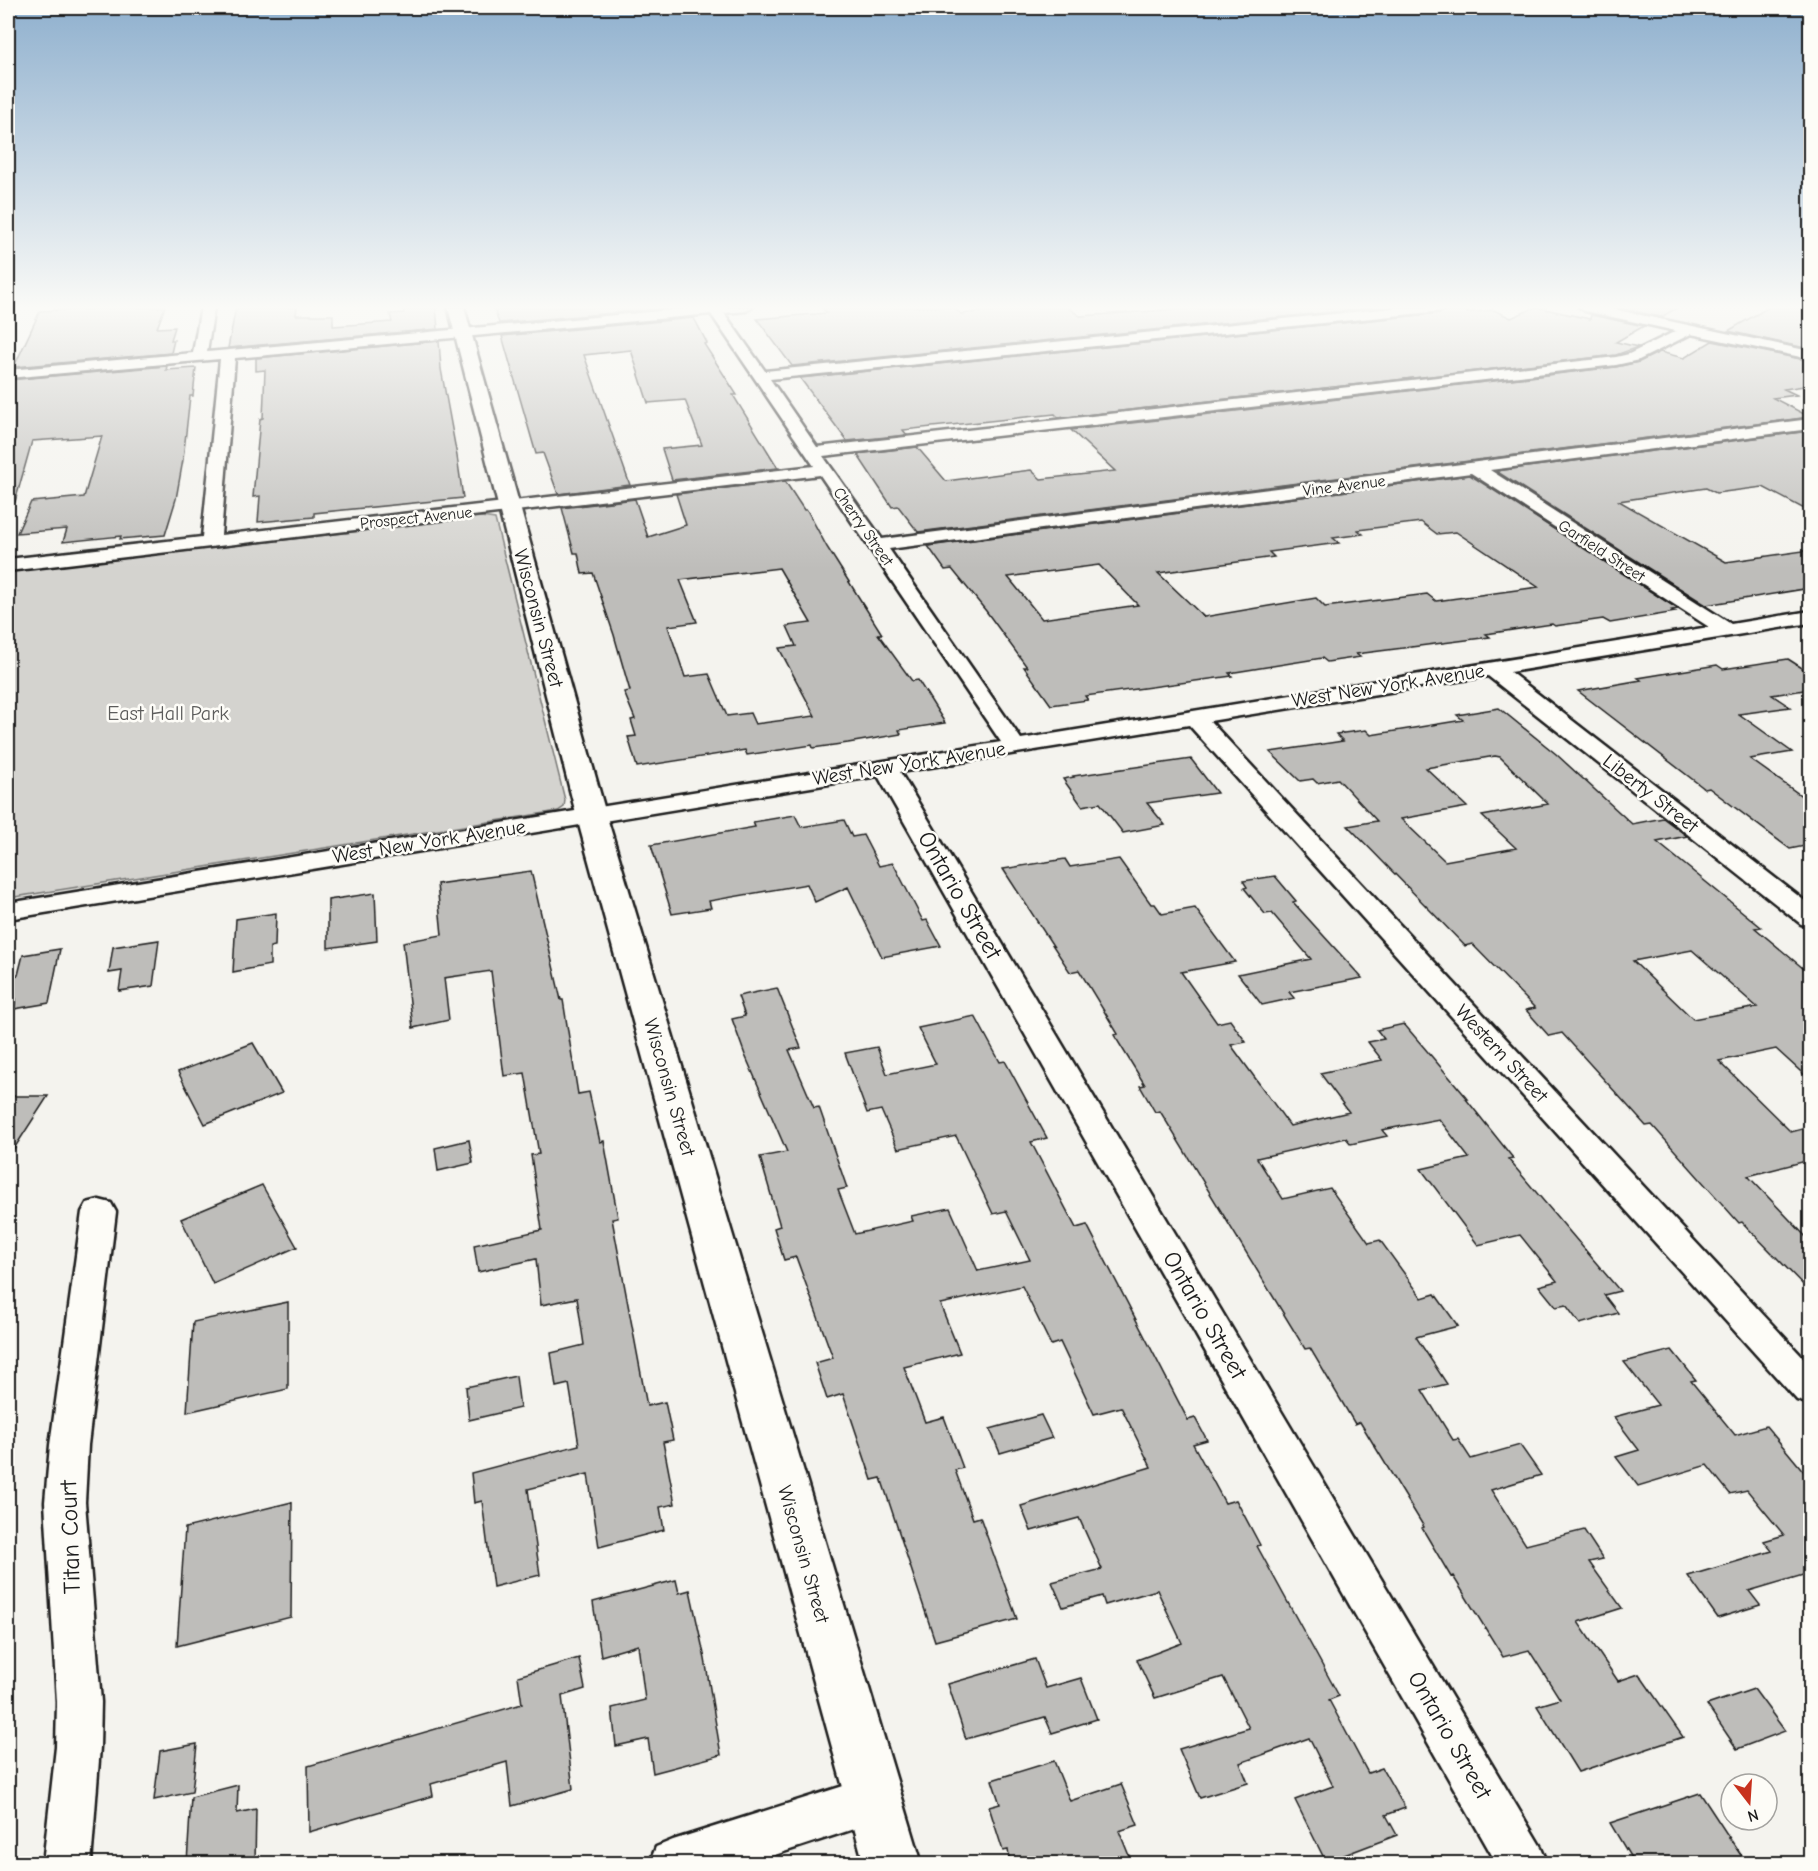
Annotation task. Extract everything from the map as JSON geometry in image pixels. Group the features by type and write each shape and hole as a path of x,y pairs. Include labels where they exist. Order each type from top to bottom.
{"street":[{"path":"211,541 224,394"},
{"name":"Wisconsin Street","path":"480,394 591,814 893,1863"},
{"name":"Cherry Street","path":"773,394 1015,746"},
{"path":"812,452 1322,394"},
{"name":"Vine Avenue","path":"877,545 1810,424"},
{"name":"Garfield Street","path":"1475,468 1728,631"},
{"name":"Prospect Avenue","path":"8,565 824,470"},
{"name":"West New York Avenue","path":"8,911 591,814 1810,617"},
{"name":"Liberty Street","path":"1491,668 1810,918"},
{"name":"Western Street","path":"1194,717 1810,1389"},
{"name":"Ontario Street","path":"885,767 1524,1863"},
{"name":"Titan Court","path":"67,1863 78,1747 79,1702 65,1502 69,1445 99,1212"},
{"path":"673,1863 874,1799"}],"green space":[{"name":"East Hall Park","path":"481,517 495,519 565,800 564,807 558,811 8,898 8,572"}],"building":[{"path":"8,394 193,394 190,396 176,499 165,535 120,539 121,536 63,542 67,529 17,533 31,502 84,497 102,436 32,441 15,502 8,501"},
{"path":"264,394 446,394 463,498 314,513 314,517 258,522 260,496 253,497 260,419 263,418"},
{"path":"519,394 598,394 630,485 558,494 543,453 536,454"},
{"path":"645,394 737,394 733,395 778,468 672,480 662,449 702,445 685,400 648,403"},
{"path":"812,394 1268,394 1059,418 1055,414 903,430 907,435 847,441"},
{"path":"1380,394 1796,394 1773,398 1810,417 918,532 898,506 892,507 857,454 917,447 946,481 1031,470 1041,479 1115,471 1071,430"},
{"path":"1810,431 1810,512 1763,487 1716,493 1706,488 1619,501 1726,562 1810,550 1810,588 1706,605 1496,471"},
{"path":"1470,475 1678,609 1672,610 1676,612 1610,623 1603,619 1555,626 1552,624 1486,634 1490,637 1356,654 1360,657 1327,662 1322,658 1229,673 1232,676 1085,696 1088,700 1051,705 1024,667 1027,667 986,611 952,569 945,570 928,546","holes":["1421,522 1437,534 1456,532 1538,587 1436,601 1427,594 1325,607 1316,598 1204,617 1158,573 1274,557 1269,552 1339,543 1333,538 1363,534 1358,530","1099,565 1138,605 1042,619 1008,577"]},
{"path":"785,481 804,510 807,510 827,547 882,634 878,634 912,681 918,680 945,723 899,730 901,734 813,748 812,745 747,755 745,750 637,767 628,737 636,736 631,720 635,719 624,692 630,691 614,635 593,573 582,574 578,553 574,553 562,508 635,499 648,537 686,525 676,494","holes":["779,568 811,623 787,626 796,646 779,648 815,716 755,724 750,713 727,716 709,674 685,677 668,626 697,622 680,580"]},
{"path":"1788,659 1810,673 1810,689 1772,695 1790,707 1739,714 1792,752 1750,759 1810,802 1810,845 1790,849 1709,788 1705,789 1578,691 1717,665 1723,669"},
{"path":"1499,708 1556,754 1632,824 1663,818 1687,836 1657,842 1761,927 1755,928 1810,974 1810,1080 1776,1049 1719,1061 1791,1132 1810,1127 1810,1160 1748,1176 1810,1241 1810,1292 1742,1222 1739,1223 1652,1125 1646,1126 1562,1033 1549,1036 1526,1010 1535,1008 1472,944 1465,946 1348,826 1377,821 1338,779 1317,783 1313,779 1300,781 1270,752 1343,741 1336,734 1366,730 1371,735 1463,720 1457,715","holes":["1500,757 1548,804 1482,816 1516,848 1445,861 1401,819 1467,807 1426,768","1692,950 1757,1007 1693,1019 1633,961"]},
{"path":"1191,759 1217,793 1147,803 1165,825 1123,833 1100,803 1082,806 1063,779 1073,776"},
{"path":"795,815 801,827 844,820 852,837 863,835 879,866 893,863 923,921 927,920 941,946 882,957 848,887 815,902 807,884 709,901 711,908 672,914 651,845 755,827 753,822"},
{"path":"1065,859 1070,867 1119,859 1151,904 1155,904 1162,914 1195,908 1235,962 1181,972 1217,1023 1230,1020 1246,1042 1231,1045 1290,1126 1349,1112 1320,1073 1382,1060 1368,1042 1384,1039 1377,1030 1404,1024 1468,1099 1466,1099 1513,1158 1508,1159 1620,1291 1604,1295 1618,1313 1580,1324 1566,1305 1556,1307 1539,1286 1557,1281 1520,1235 1478,1245 1421,1169 1469,1158 1439,1119 1382,1130 1387,1136 1351,1144 1346,1138 1257,1158 1283,1199 1330,1188 1369,1243 1380,1240 1422,1298 1435,1294 1458,1326 1416,1337 1447,1384 1422,1390 1453,1440 1458,1439 1471,1459 1520,1445 1541,1475 1491,1490 1526,1545 1584,1530 1603,1559 1589,1562 1622,1608 1578,1622 1618,1681 1639,1674 1683,1737 1578,1772 1537,1706 1560,1699 1529,1650 1503,1657 1453,1576 1451,1577 1422,1528 1424,1527 1360,1422 1355,1424 1310,1348 1305,1349 1160,1111 1155,1112 1140,1086 1145,1085 1114,1035 1118,1034 1079,970 1070,972 1003,869"},
{"path":"531,871 561,1000 563,1000 578,1094 589,1092 600,1142 604,1141 618,1218 612,1219 647,1406 665,1402 673,1440 663,1442 675,1504 660,1507 664,1530 599,1547 588,1474 528,1489 540,1575 493,1587 482,1501 474,1503 471,1473 579,1445 569,1384 556,1387 551,1353 584,1345 577,1298 541,1305 536,1259 478,1272 474,1245 542,1230 531,1155 539,1154 525,1073 504,1076 491,971 444,978 449,1020 413,1028 403,942 442,935 437,884"},
{"path":"1275,876 1296,901 1293,902 1362,978 1289,992 1294,998 1262,1005 1238,974 1311,959 1272,913 1265,914 1244,888 1247,887 1243,881"},
{"path":"375,893 377,941 328,948 328,900"},
{"path":"276,913 275,946 270,947 270,965 233,972 236,919"},
{"path":"159,940 153,986 119,991 122,971 109,973 113,947"},
{"path":"60,949 49,1003 14,1009 16,999 8,1000 8,977 18,975 23,955"},
{"path":"777,988 801,1048 789,1050 814,1108 819,1107 847,1188 838,1190 855,1234 913,1221 911,1216 950,1208 978,1271 1030,1260 1006,1211 993,1214 956,1136 898,1149 881,1110 867,1113 845,1053 877,1047 887,1074 936,1064 918,1028 975,1016 1000,1062 1005,1061 1047,1138 1031,1142 1076,1228 1087,1225 1188,1420 1195,1418 1207,1440 1193,1444 1225,1503 1236,1500 1260,1545 1257,1546 1339,1696 1329,1700 1368,1773 1382,1768 1405,1808 1386,1815 1397,1835 1326,1862 1295,1800 1333,1786 1309,1738 1240,1763 1248,1783 1200,1798 1179,1749 1249,1728 1223,1677 1155,1698 1137,1660 1182,1643 1157,1590 1105,1605 1102,1596 1063,1607 1052,1582 1102,1569 1079,1518 1031,1531 1021,1506 1151,1467 1121,1407 1094,1414 1060,1342 1051,1345 1022,1286 940,1304 960,1353 904,1367 925,1422 944,1417 963,1468 955,1470 973,1519 980,1517 1017,1619 935,1641 881,1478 872,1480 843,1394 827,1399 815,1363 833,1358 796,1257 784,1260 774,1228 780,1226 760,1157 787,1152 732,1019 745,1016 738,996"},
{"path":"253,1043 282,1093 205,1124 178,1072"},
{"path":"8,1096 48,1096 8,1158"},
{"path":"469,1140 473,1163 438,1171 435,1148"},
{"path":"262,1185 297,1247 213,1284 181,1219"},
{"path":"288,1302 288,1389 187,1412 193,1322"},
{"path":"1672,1350 1696,1380 1691,1381 1735,1435 1766,1426 1810,1479 1810,1573 1749,1591 1760,1605 1718,1618 1688,1576 1772,1551 1764,1541 1784,1535 1747,1490 1730,1494 1707,1465 1638,1486 1616,1457 1639,1450 1614,1417 1658,1405 1624,1362"},
{"path":"516,1376 520,1408 469,1420 466,1387"},
{"path":"1041,1415 1052,1438 1000,1453 990,1429"},
{"path":"292,1502 291,1617 177,1646 185,1528"},
{"path":"676,1580 679,1593 690,1590 705,1659 721,1755 653,1773 648,1739 616,1746 612,1708 645,1700 638,1645 601,1656 593,1602"},
{"path":"579,1658 585,1689 562,1696 573,1789 512,1806 507,1762 431,1784 433,1796 309,1832 308,1766 522,1704 518,1676"},
{"path":"1035,1659 1046,1688 1081,1678 1097,1719 1052,1733 1045,1717 966,1739 948,1684"},
{"path":"1754,1689 1785,1731 1737,1749 1707,1705"},
{"path":"197,1744 192,1792 154,1800 160,1751"},
{"path":"1054,1761 1070,1801 1121,1784 1138,1825 1119,1831 1132,1863 1010,1863 1008,1850 1003,1851 989,1807 1000,1804 992,1780"},
{"path":"238,1785 237,1813 256,1809 255,1863 187,1863 191,1797"},
{"path":"1700,1793 1719,1822 1719,1832 1726,1832 1746,1863 1634,1863 1610,1823"}]}
